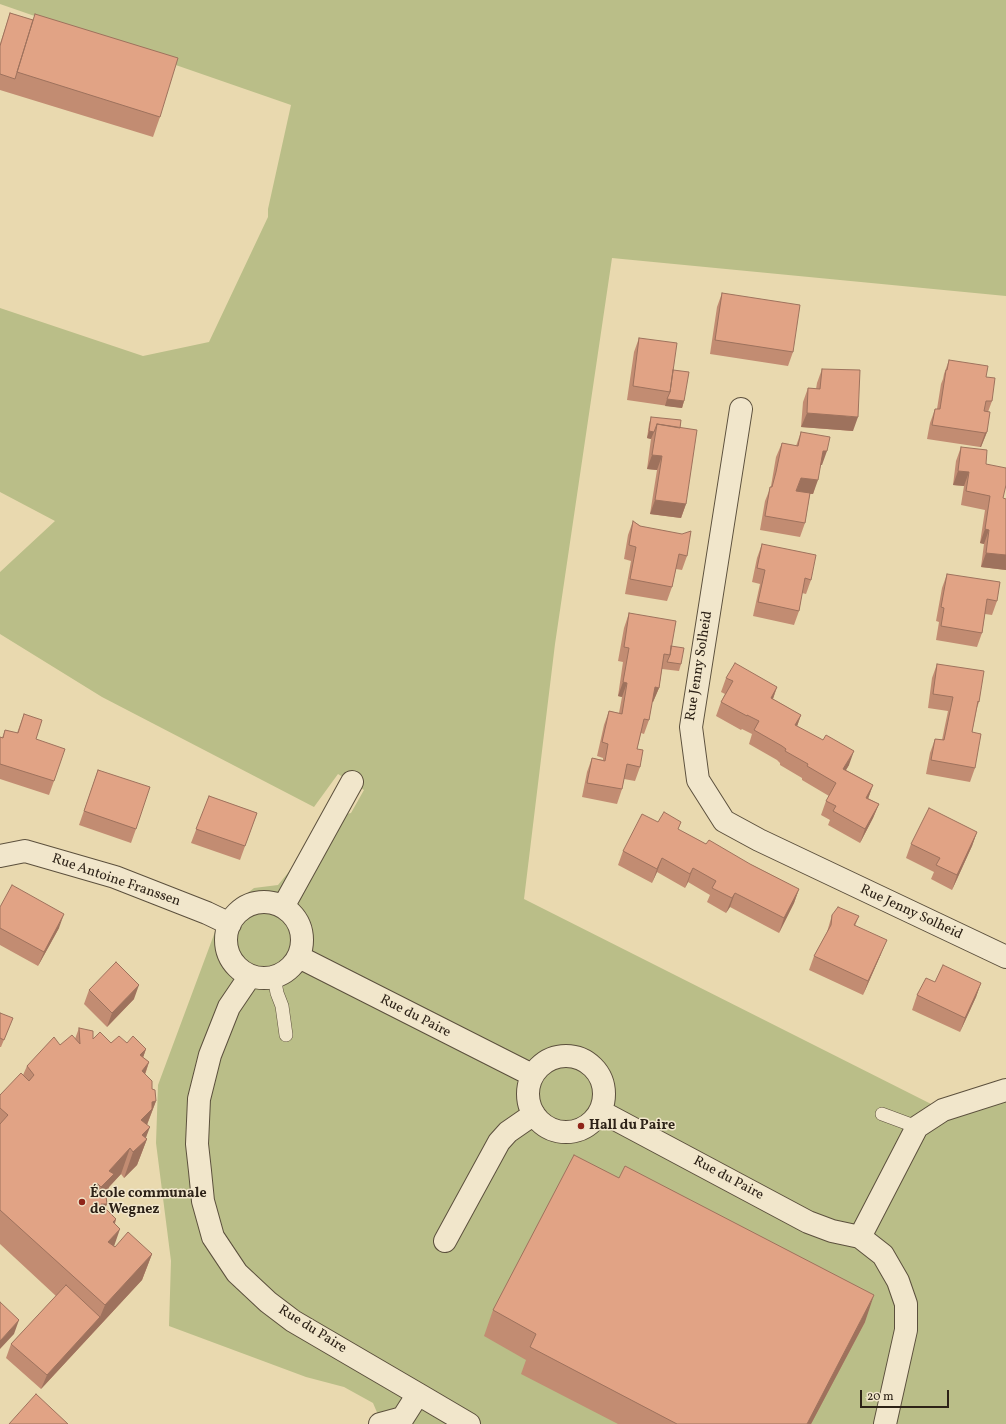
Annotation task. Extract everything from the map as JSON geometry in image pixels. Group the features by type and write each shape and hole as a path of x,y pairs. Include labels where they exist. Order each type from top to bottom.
{"street":[{"name":"Rue Jenny Solheid","path":"741,409 691,727 698,780 724,820 752,836 903,909 1006,956"},
{"path":"283,907 352,782"},
{"name":"Rue Antoine Franssen","path":"0,856 25,851 115,877 207,913 230,924"},
{"path":"270,902 283,907 291,913 302,933 302,945 299,957 284,973 274,977 262,978 250,976 239,969 232,960 227,948 226,936 230,924 236,914 246,907 258,903 270,902"},
{"name":"Rue du Paire","path":"299,957 532,1075"},
{"name":"Rue du Paire","path":"250,976 229,1007 210,1055 199,1099 197,1144 203,1201 213,1237 238,1273 268,1302 293,1321 470,1424"},
{"path":"564,1055 577,1057 589,1063 598,1073 603,1085 604,1098 600,1111 594,1120 584,1127 574,1131 562,1132 551,1129 541,1123 529,1105 528,1085 532,1075 540,1065 551,1058 564,1055"},
{"path":"860,1238 917,1127 943,1110 1006,1090"},
{"name":"Rue du Paire","path":"600,1111 808,1222 832,1231 860,1238 883,1255 898,1281 906,1304 906,1330 885,1424"},
{"path":"445,1241 499,1142 508,1132 534,1114"},
{"path":"380,1424 401,1421 418,1394"}],"lane":[{"path":"274,977 277,993 282,1006 286,1035"},
{"path":"882,1114 917,1127"}],"green space":[{"path":"0,0 1006,0 1006,296 612,258 555,644 524,899 943,1110 1006,1090 1006,1424 382,1424 373,1403 344,1387 306,1377 169,1326 171,1261 156,1143 158,1085 222,913 254,888 278,885 334,817 351,813 364,790 338,774 314,807 102,697 0,634 0,572 55,521 0,492 0,308 143,356 209,342 268,217 268,209 291,105 0,4"}],"building":[{"path":"10,13 33,20 15,79 0,74 0,46"},
{"path":"35,14 178,58 160,117 17,72"},
{"path":"722,293 800,305 793,352 715,340"},
{"path":"639,338 677,343 670,392 633,386"},
{"path":"949,360 988,366 986,377 995,378 992,401 986,401 984,411 990,412 987,432 985,433 932,425 935,409 940,409"},
{"path":"822,369 860,370 858,417 807,413 808,388 820,389"},
{"path":"673,370 689,372 684,401 667,399 670,392"},
{"path":"651,417 681,420 680,428 657,424 654,432 649,431"},
{"path":"657,424 697,430 686,504 655,500 662,456 652,455"},
{"path":"801,432 830,437 827,451 823,451 818,480 801,478 796,491 810,493 805,523 765,516 770,487 772,487 782,443 798,446"},
{"path":"961,447 987,450 986,464 1006,468 1006,485 1003,498 1006,499 1006,555 986,553 989,530 985,529 990,496 966,491 969,472 958,471"},
{"path":"633,521 640,526 682,534 691,531 687,556 679,554 672,587 630,579 636,547 629,545"},
{"path":"762,544 816,555 811,580 805,578 799,611 758,602 765,570 757,568"},
{"path":"947,574 1000,582 997,601 987,599 982,633 941,626 944,608 941,607"},
{"path":"629,613 676,621 670,655 664,654 659,688 655,687 649,720 644,719 637,749 643,750 640,767 627,764 622,789 587,783 592,758 605,761 608,744 602,742 609,711 622,714 627,683 623,682 629,648 624,647"},
{"path":"671,646 684,648 681,664 667,662 670,655"},
{"path":"735,663 777,687 771,698 801,715 795,725 823,740 826,735 854,751 843,769 873,785 866,798 879,804 865,829 833,811 836,806 826,801 836,783 807,766 808,764 785,751 786,749 782,746 754,730 759,721 721,702 733,681 726,678"},
{"path":"937,664 984,671 972,732 981,734 975,768 931,760 935,739 944,740 953,697 933,694"},
{"path":"24,714 42,720 36,739 65,749 54,781 0,764 0,737 3,738 5,730 18,733"},
{"path":"98,770 150,787 136,829 84,811"},
{"path":"209,796 257,813 245,846 196,829"},
{"path":"929,808 977,832 957,875 936,865 940,858 911,844"},
{"path":"664,812 681,822 678,829 706,844 709,840 750,864 799,889 784,918 735,893 732,898 712,888 716,881 693,868 690,874 662,858 657,869 623,851 642,814 658,822"},
{"path":"12,885 64,914 44,952 0,928 0,907"},
{"path":"838,907 859,916 854,925 887,940 868,981 814,956 831,925 832,915"},
{"path":"116,962 139,985 112,1013 89,990"},
{"path":"943,965 981,983 965,1018 917,995 926,978 935,982"},
{"path":"0,1013 13,1018 4,1040 0,1038"},
{"path":"79,1028 93,1031 93,1039 100,1032 111,1043 119,1036 127,1043 133,1036 146,1049 140,1055 149,1062 142,1071 152,1081 152,1089 155,1090 156,1101 152,1102 152,1109 141,1120 150,1127 142,1135 147,1139 133,1152 130,1148 109,1171 114,1174 101,1187 97,1183 91,1191 105,1189 107,1204 101,1204 116,1219 113,1222 120,1229 108,1242 115,1247 128,1232 152,1254 105,1305 0,1210 0,1124 8,1115 0,1108 0,1095 21,1073 29,1081 34,1075 27,1066 54,1037 60,1045 72,1035 80,1044"},
{"path":"574,1155 619,1178 625,1166 874,1295 807,1424 677,1424 530,1347 536,1334 493,1310"},
{"path":"66,1285 100,1317 47,1375 11,1344"},
{"path":"0,1302 19,1320 0,1341"},
{"path":"36,1394 68,1424 9,1424"}],"place":[{"name":"Hall du Paire","path":"581,1126"},
{"name":"École communale de Wegnez","path":"82,1202"}]}
